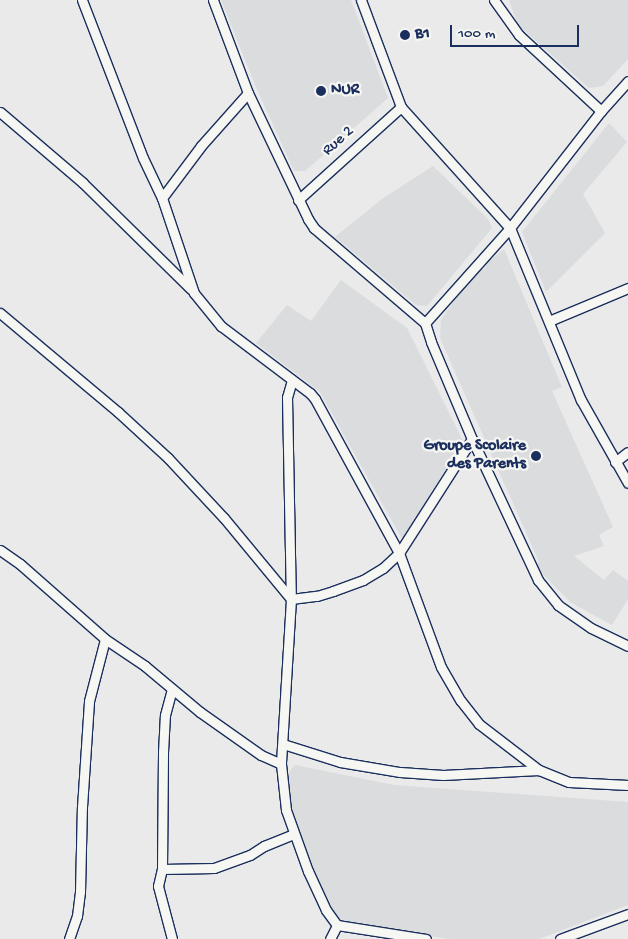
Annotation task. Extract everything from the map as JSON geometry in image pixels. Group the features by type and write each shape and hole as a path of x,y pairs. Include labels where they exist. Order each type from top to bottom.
{"street":[{"path":"82,0 143,158 162,198 194,293"},
{"path":"213,0 248,93 298,200 314,228 425,323 431,342 472,439 524,556 538,580 558,605 591,628 628,646"},
{"path":"361,0 401,107 510,228 581,400 628,483"},
{"path":"494,0 519,35 601,111"},
{"path":"425,323 510,228 601,111 628,81"},
{"path":"162,198 201,146 248,93"},
{"name":"Rue 2","path":"298,200 401,107"},
{"path":"0,112 84,183 194,293 221,326 315,399 399,554 441,667 461,702 479,724 539,770 569,782 628,785"},
{"path":"549,321 627,290"},
{"path":"0,313 118,412 168,458 224,518 291,599"},
{"path":"292,380 287,397 291,599 281,764 282,785 293,834 317,892 337,925 426,939"},
{"path":"291,599 317,596 364,580 384,568 399,554 472,439"},
{"path":"615,462 628,452"},
{"path":"0,550 20,564 105,639 144,666 200,712 262,755 281,764"},
{"path":"69,939 77,916 80,892 82,807 89,701 105,639"},
{"path":"172,688 165,715 162,869 158,886 172,939"},
{"path":"283,744 340,762 400,772 443,775 539,770"},
{"path":"162,869 214,868 250,855 264,846 293,834"},
{"path":"560,939 628,914"},
{"path":"330,939 337,925"}],"shaded area":[{"name":"NUR","path":"221,0 351,0 388,98 305,171 294,171 255,85"},
{"path":"509,0 628,0 628,59 603,86 589,88 518,25"},
{"path":"609,123 627,142 583,194 605,233 546,292 522,232"},
{"path":"433,166 488,219 492,228 427,306 416,305 335,237 382,199"},
{"name":"Groupe Scolaire des Parents","path":"504,249 562,387 552,391 613,527 599,535 604,546 574,556 604,580 613,570 628,581 628,599 612,625 570,602 535,566 539,562 440,338 441,320 474,272 485,269 487,263"},
{"path":"341,280 407,328 463,441 402,539 320,392 256,343 287,305 311,321"},
{"path":"295,765 394,785 628,802 628,905 539,939 450,939 357,926 343,921 334,912 326,899 293,818 286,785 287,774"}],"place":[{"name":"B1","path":"405,35"},
{"name":"NUR","path":"321,91"},
{"name":"Groupe Scolaire des Parents","path":"536,456"}]}
